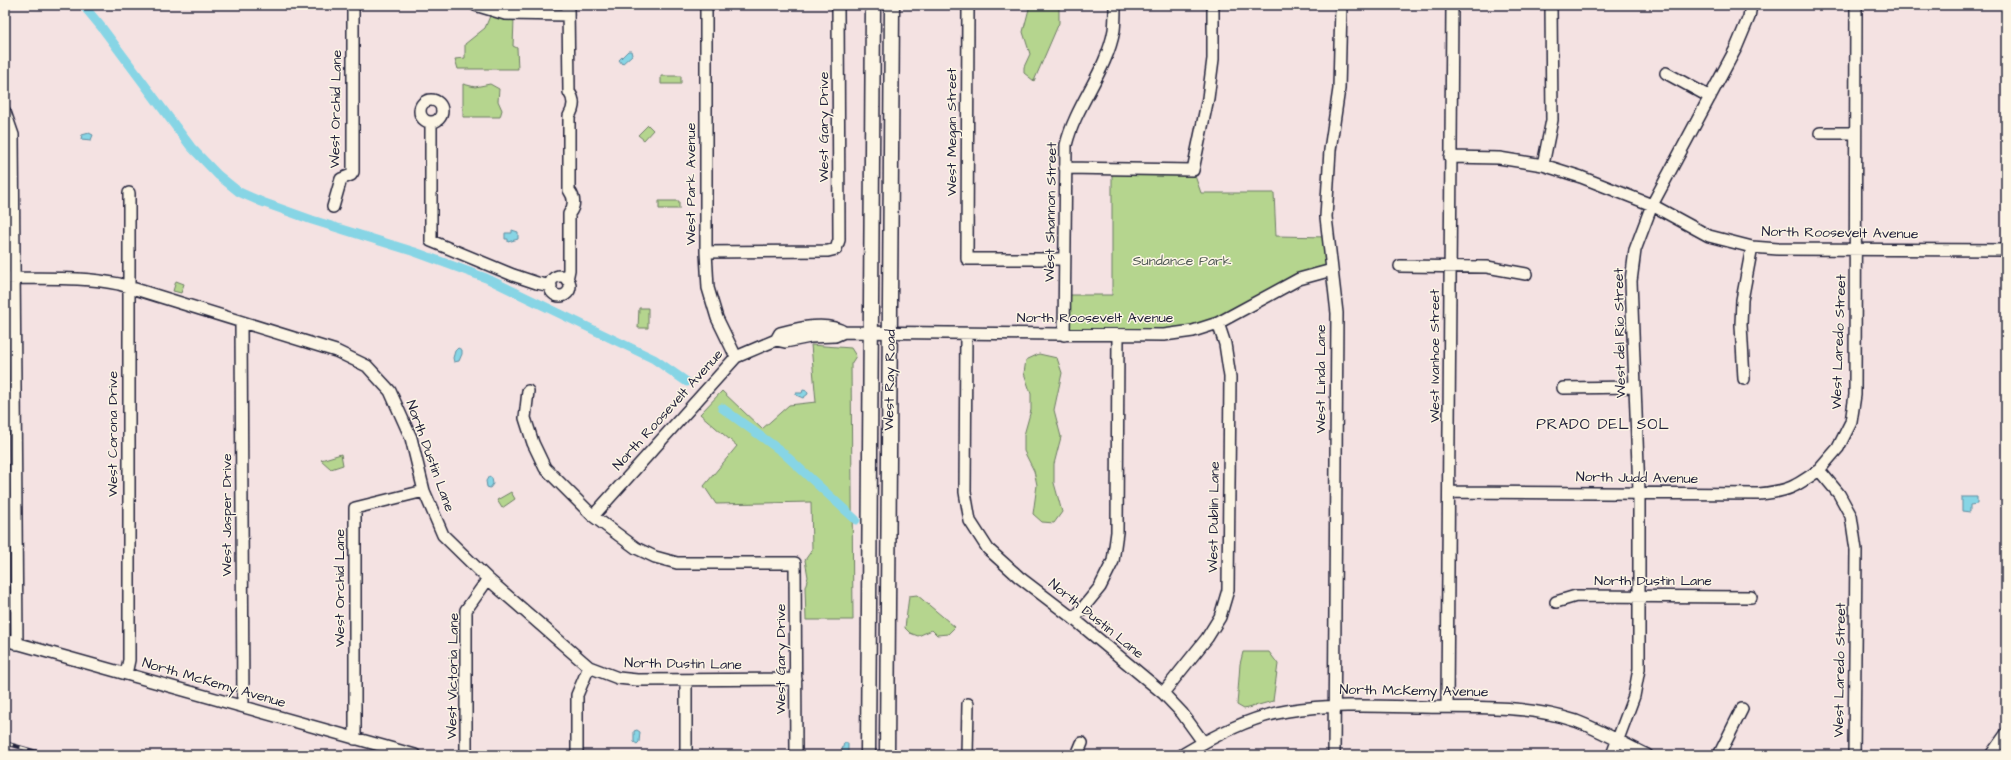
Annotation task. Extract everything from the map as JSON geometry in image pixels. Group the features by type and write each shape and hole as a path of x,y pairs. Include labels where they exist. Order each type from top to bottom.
{"main road":[{"name":"West Ray Road","path":"868,755 873,5"},
{"name":"West Ray Road","path":"886,755 892,5"}],"street":[{"name":"West Orchid Lane","path":"333,207 338,184 341,179 352,172 352,5"},
{"path":"475,5 494,8 515,15 568,10 569,92 573,97 573,110 569,116 569,190 566,194 566,209 569,214 569,270 567,280 569,289 563,296 554,294 551,286 555,278 561,277 567,280"},
{"name":"West Park Avenue","path":"706,5 706,252 708,288 718,318 736,357"},
{"name":"West Gary Drive","path":"706,252 828,251 836,249 840,240 838,5"},
{"name":"West Megan Street","path":"968,5 967,259 1064,259"},
{"name":"West Shannon Street","path":"1064,334 1066,145 1070,127 1105,58 1114,30 1115,5"},
{"path":"1065,168 1193,170 1208,98 1212,59 1213,5"},
{"name":"West Linda Lane","path":"1334,755 1336,313 1326,217 1330,150 1338,90 1341,5"},
{"name":"West Ivanhoe Street","path":"1447,707 1452,5"},
{"path":"1543,165 1552,120 1551,5"},
{"name":"West del Rio Street","path":"1612,755 1634,696 1639,669 1639,492 1631,282 1635,250 1652,205 1736,48 1749,17 1751,5"},
{"name":"West Laredo Street","path":"1854,755 1856,550 1851,516 1838,494 1819,470 1838,448 1851,422 1855,395 1856,5"},
{"path":"1666,73 1710,97"},
{"path":"5,112 13,135 10,278 17,644"},
{"path":"431,122 431,241 513,275 551,286"},
{"path":"1820,132 1855,133"},
{"name":"North Roosevelt Avenue","path":"1450,157 1499,158 1543,165 1582,177 1652,205 1709,236 1752,247 1856,250 2006,250"},
{"name":"West Corona Drive","path":"126,674 129,660 128,193"},
{"path":"1744,380 1741,324 1742,300 1752,247"},
{"path":"1400,266 1487,267 1526,274"},
{"name":"North Roosevelt Avenue","path":"592,516 736,357 776,340 785,342 810,337 835,336 844,332 966,334 1164,334 1193,331 1218,323 1299,279 1332,270"},
{"name":"North Dustin Lane","path":"10,278 101,280 128,286 241,323 336,351 367,366 390,391 411,438 424,491 443,535 488,579 589,667 618,678 686,680 796,679"},
{"name":"West Jasper Drive","path":"241,323 243,706"},
{"name":"West Dublin Lane","path":"1163,693 1207,638 1220,617 1228,590 1230,378 1225,344 1218,323"},
{"name":"North Dustin Lane","path":"966,334 965,492 970,521 988,549 1019,577 1074,619 1163,693 1182,713 1203,742"},
{"path":"1074,619 1100,587 1113,561 1117,532 1118,334"},
{"path":"1563,388 1635,387"},
{"path":"528,391 525,418 533,443 545,468 592,516"},
{"name":"North Judd Avenue","path":"1449,492 1639,492 1759,494 1783,491 1797,486 1819,470"},
{"name":"West Orchid Lane","path":"355,739 355,508 424,491"},
{"name":"West Gary Drive","path":"592,516 636,548 655,557 677,563 795,563 796,755"},
{"name":"West Victoria Lane","path":"466,755 466,610 488,579"},
{"name":"North Dustin Lane","path":"1556,602 1576,596 1751,597"},
{"name":"North McKemy Avenue","path":"5,640 415,755"},
{"path":"577,755 577,695 589,667"},
{"path":"686,680 686,755"},
{"path":"967,755 968,704"},
{"name":"North McKemy Avenue","path":"1182,755 1203,742 1263,717 1287,711 1334,706 1498,707 1536,711 1576,722 1647,755"},
{"path":"1719,755 1742,709"},
{"path":"1992,755 2006,734"},
{"path":"1077,755 1082,743"}],"green space":[{"path":"1030,5 1059,5 1059,23 1034,81 1024,73 1024,67 1030,54 1023,32"},
{"path":"490,16 514,20 513,46 517,48 518,69 458,69 455,59 465,58 465,44 485,28"},
{"path":"661,76 681,76 681,84 661,84"},
{"path":"463,84 475,87 490,84 499,89 498,101 502,110 500,117 463,117"},
{"path":"648,125 653,130 644,140 638,135"},
{"name":"Sundance Park","path":"1112,168 1193,170 1201,193 1274,193 1276,236 1328,237 1332,270 1193,331 1064,335 1064,295 1112,295"},
{"path":"659,201 679,201 679,209 659,209"},
{"path":"176,281 184,284 181,293 173,291"},
{"path":"639,308 648,308 648,328 638,328"},
{"path":"811,345 851,348 856,356 851,364 853,620 806,620 805,587 808,577 805,560 812,550 811,502 716,504 704,486 737,446 700,414 722,391 762,429 789,405 816,402"},
{"path":"1039,354 1057,358 1062,373 1054,410 1061,437 1054,464 1054,483 1062,512 1054,523 1042,522 1033,514 1037,485 1034,471 1024,451 1024,435 1031,410 1031,394 1024,373 1026,360"},
{"path":"341,454 343,465 331,469 321,460"},
{"path":"511,492 515,499 502,508 497,500"},
{"path":"917,595 955,627 948,634 937,635 932,630 918,636 910,633 905,628 909,596"},
{"path":"1243,652 1269,652 1278,664 1273,701 1244,709 1237,705 1240,664"}],"water":[{"path":"628,51 631,51 632,55 622,64 619,60"},
{"path":"89,133 93,135 91,140 81,139 82,135"},
{"path":"512,230 518,232 518,239 508,242 508,239 505,239 505,233 512,233"},
{"path":"458,348 462,350 462,354 459,361 454,362 453,358 455,351"},
{"path":"803,390 807,391 808,394 803,398 796,395 796,393 802,393"},
{"path":"489,476 492,478 493,484 490,488 487,487 486,481"},
{"path":"1962,497 1977,497 1977,504 1970,505 1970,512 1962,511"},
{"path":"637,730 640,732 639,742 637,744 634,742 634,731"},
{"path":"844,743 848,743 848,755 841,754"}],"waterway":[{"path":"83,5 103,29 191,147 218,175 239,192 312,220 415,252 486,278 654,359 687,382"},
{"path":"722,408 781,451 856,520"}],"railway":[{"path":"5,743 48,755"}],"district":[{"name":"PRADO DEL SOL","path":"1603,424"}]}
